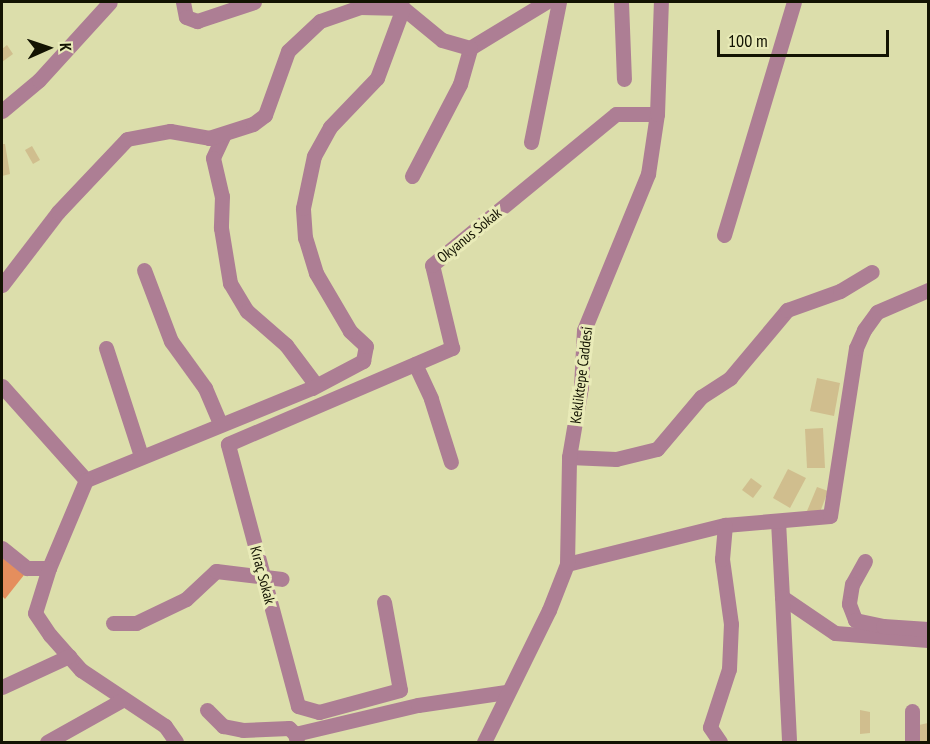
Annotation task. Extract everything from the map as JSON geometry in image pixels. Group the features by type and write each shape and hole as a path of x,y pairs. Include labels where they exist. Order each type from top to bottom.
{"street":[{"path":"2,111 39,80 110,2"},
{"path":"183,2 186,17 197,21 254,2"},
{"path":"412,176 460,84 470,48 523,6 546,2"},
{"path":"531,142 559,2"},
{"path":"621,2 624,80"},
{"name":"Kekliktepe Caddesi","path":"484,742 506,692 549,610 567,564 569,457 581,387 584,330 648,174 657,114 661,2"},
{"path":"724,235 794,2"},
{"path":"2,285 58,212 127,139 170,132 209,138 224,134 265,115 288,51 320,21 360,7 403,8 442,40 470,48"},
{"path":"176,742 165,726 122,700 81,670 35,613 50,568 86,480 316,386 363,361 366,346 350,332 316,273 305,238 307,182 314,156 330,127 377,78 403,8"},
{"name":"Okyanus Sokak","path":"228,444 452,348 432,265 616,114 657,114"},
{"path":"224,134 213,158 222,196 221,228 230,283 248,312 286,345 316,386"},
{"path":"144,270 171,341 204,388 220,424"},
{"path":"569,457 616,459 657,449 701,397 730,378 787,310 840,291 872,272"},
{"path":"567,564 725,525 830,516 856,348 877,312 928,290"},
{"path":"106,348 141,456"},
{"path":"415,364 431,399 451,462"},
{"path":"2,386 86,480"},
{"name":"Kıraç Sokak","path":"228,444 298,706 319,712 400,690 384,602"},
{"path":"778,520 789,742"},
{"path":"720,742 710,727 729,669 731,624 722,558 725,525"},
{"path":"2,548 27,568 50,568"},
{"path":"865,561 852,584 849,604 855,620 882,627 928,629"},
{"path":"113,623 136,623 186,599 216,571 282,579"},
{"path":"782,597 835,633 928,640"},
{"path":"2,687 69,656"},
{"path":"207,710 223,726 243,730 289,728 296,738 418,705 506,692"},
{"path":"47,742 122,700"},
{"path":"912,711 912,742"}],"shaded area":[{"path":"2,557 24,575 5,599 2,596"}],"building":[{"path":"7,45 13,54 2,62 2,49"},
{"path":"2,144 5,144 10,174 2,176"},
{"path":"32,146 40,160 33,164 25,150"},
{"path":"817,378 840,383 834,416 810,411"},
{"path":"823,428 825,468 807,468 805,429"},
{"path":"788,469 806,478 790,508 773,498"},
{"path":"751,478 762,486 753,498 742,490"},
{"path":"817,487 828,491 819,515 807,511"},
{"path":"860,710 870,712 870,733 860,734"},
{"path":"928,723 928,742 918,742 919,725"}]}
